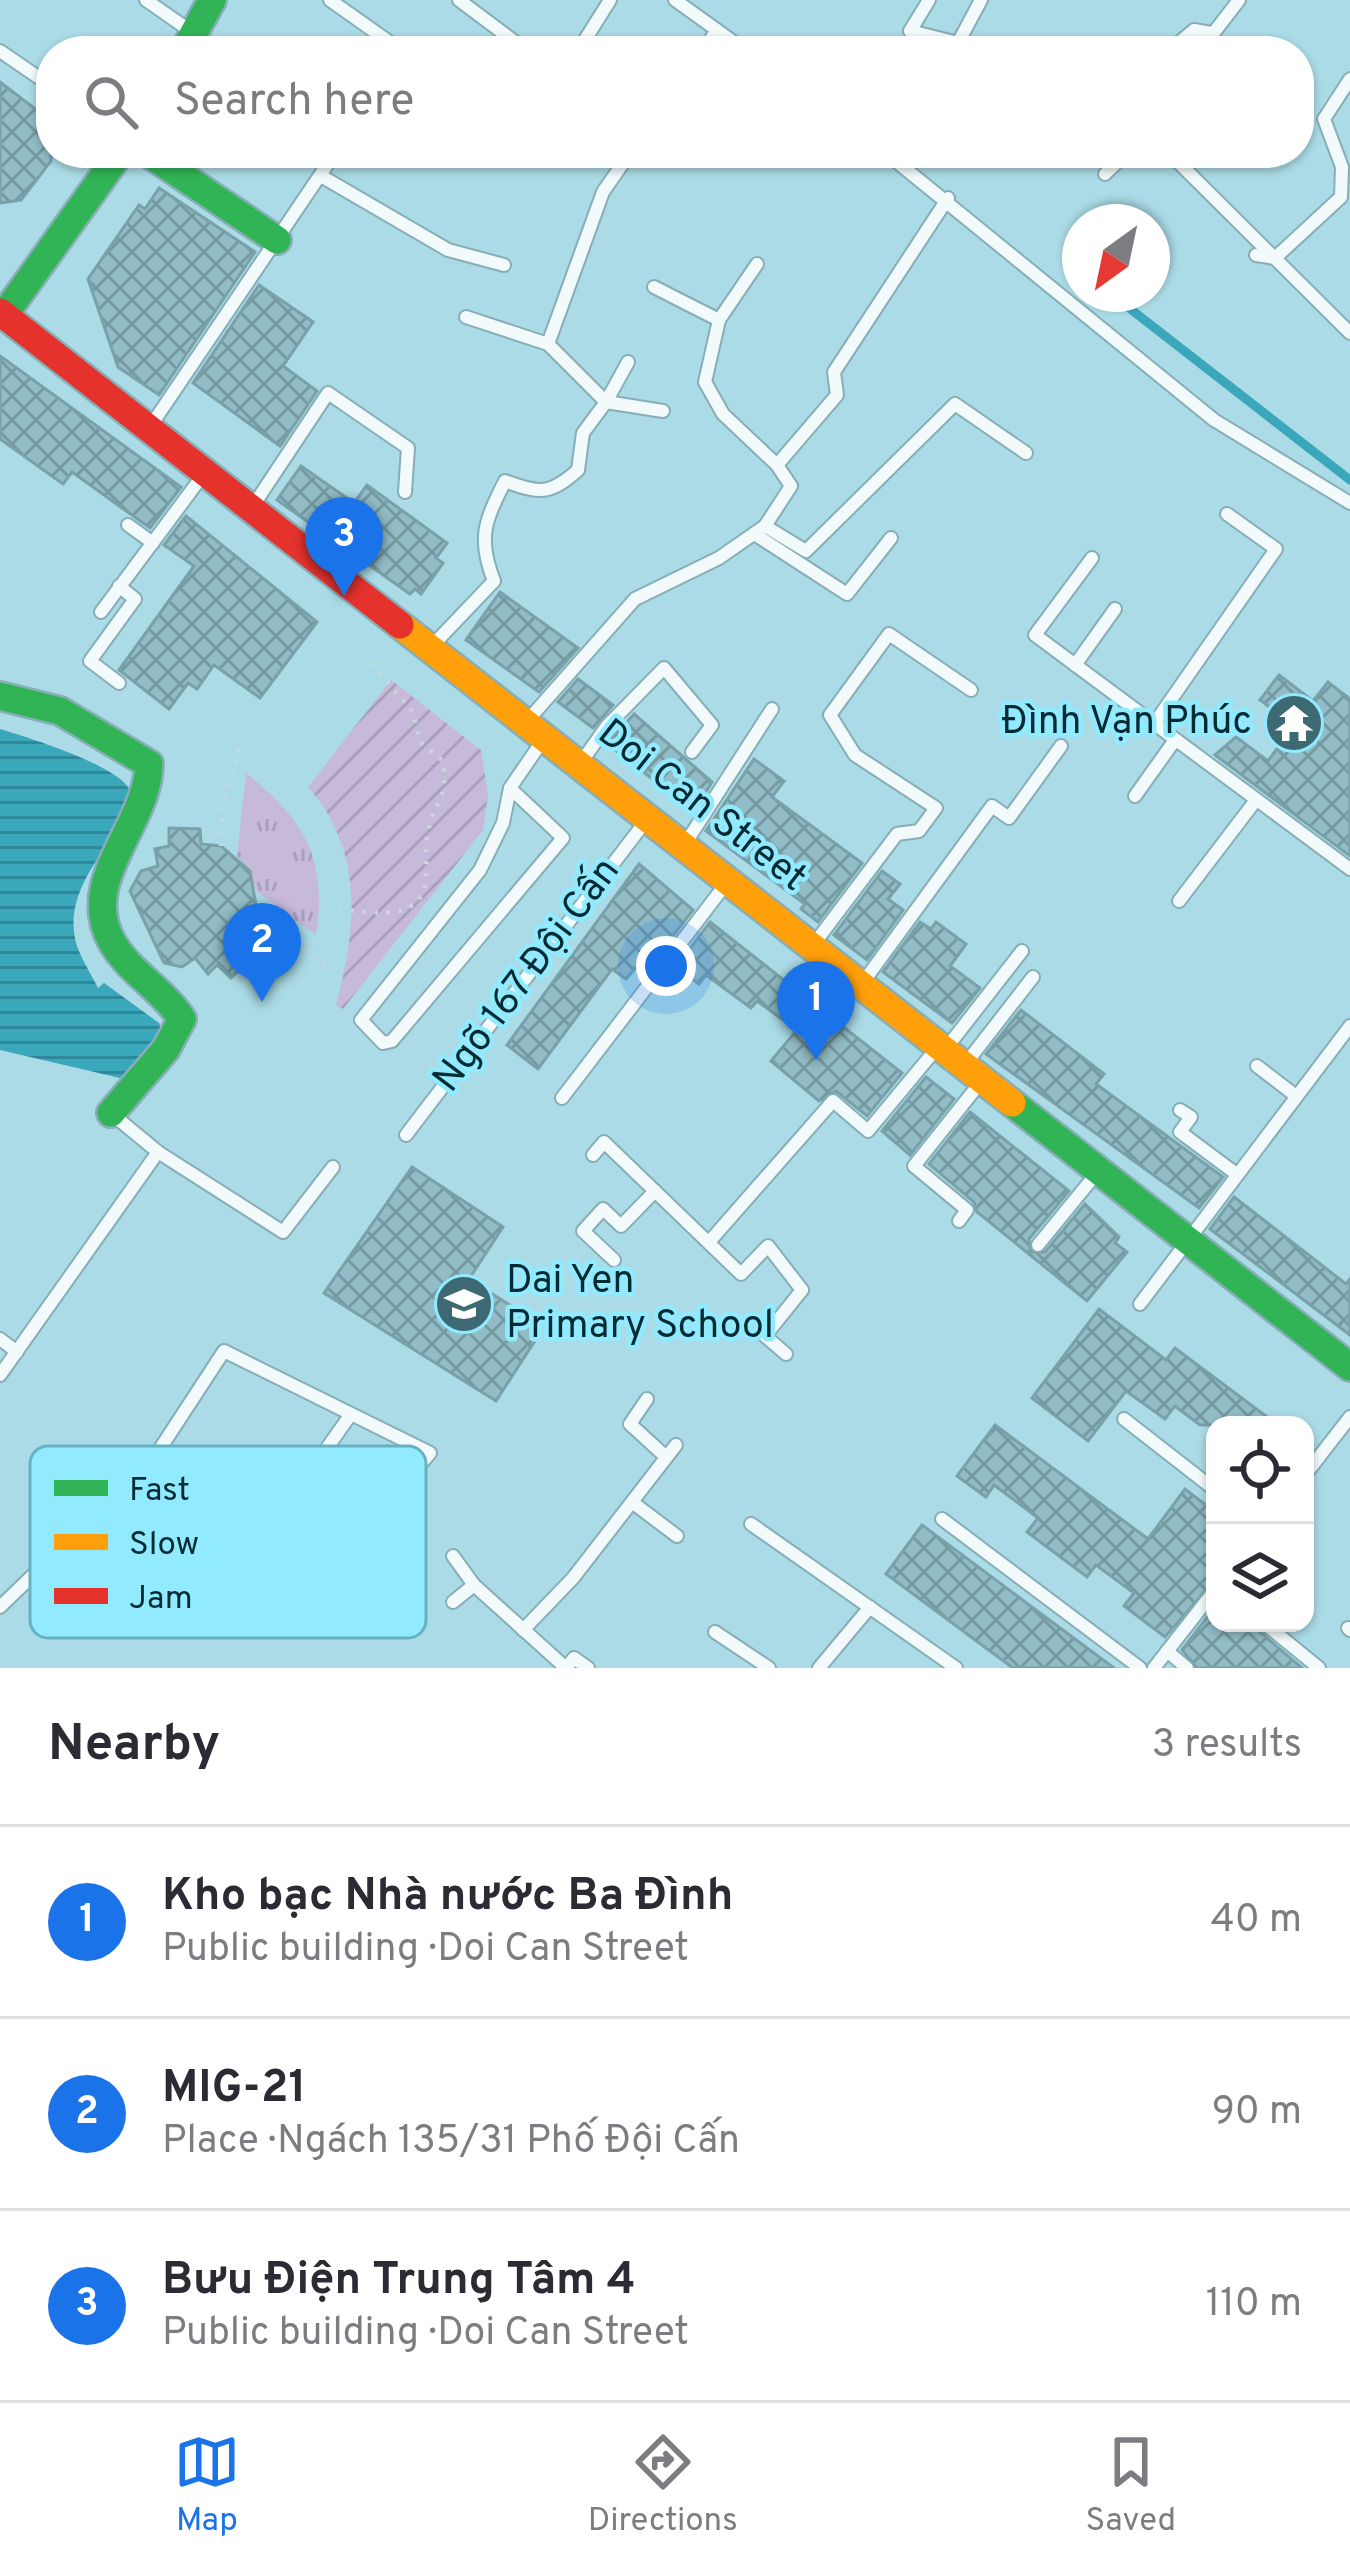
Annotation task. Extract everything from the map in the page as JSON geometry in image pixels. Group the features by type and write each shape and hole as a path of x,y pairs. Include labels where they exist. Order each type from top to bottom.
{"street":[{"path":"193,36 212,0"},
{"path":"1,315 109,168"},
{"path":"170,168 277,240"},
{"name":"Doi Can Street","path":"1,315 538,727 1350,1367"},
{"path":"0,696 60,711 149,764 151,779 142,805 107,867 99,900 108,936 182,1019 166,1049 111,1113"}],"lane":[{"path":"146,0 182,36"},
{"path":"330,0 380,36"},
{"path":"459,0 506,36"},
{"path":"587,36 610,0"},
{"path":"676,0 725,36"},
{"path":"929,0 910,31 930,36"},
{"path":"962,36 981,0"},
{"path":"1209,36 1239,0"},
{"path":"713,36 717,30"},
{"path":"1187,36 1194,30 1211,33"},
{"path":"0,50 36,75"},
{"path":"1275,258 1341,196 1342,166 1324,118 1350,79"},
{"path":"148,430 326,168"},
{"path":"548,344 603,192 620,168"},
{"path":"907,168 1214,420 1350,502"},
{"path":"1105,174 1111,168"},
{"path":"1184,168 1350,333"},
{"path":"321,176 448,250 504,266"},
{"path":"777,465 837,395 834,372 948,198"},
{"path":"1256,255 1275,258"},
{"path":"510,788 563,838 392,1041 383,1043 361,1020 480,870 503,823 510,788 538,727 635,599 760,530 791,486 777,465 723,414 706,382 719,320 757,264"},
{"path":"654,287 719,320"},
{"path":"466,317 548,344 606,401 663,411"},
{"path":"432,646 494,581 482,551 488,516 505,481 538,494 555,490 578,470 583,434 628,362"},
{"path":"250,508 328,393 408,448 405,492"},
{"path":"760,530 806,551 955,404 1026,453"},
{"path":"100,612 204,474"},
{"path":"1154,724 1276,549 1227,514"},
{"path":"128,525 153,542"},
{"path":"760,530 847,594 891,538"},
{"path":"1091,558 1035,635 1350,868"},
{"path":"119,586 135,599 90,662 119,683"},
{"path":"1075,665 1115,609"},
{"path":"813,945 897,834 919,831 936,808 855,755 830,715 889,634 971,690"},
{"path":"581,762 664,668 712,725 692,752"},
{"path":"685,845 772,709"},
{"path":"1135,796 1175,740"},
{"path":"864,982 992,806 1009,818 1061,746"},
{"path":"1179,901 1256,800"},
{"name":"Ngõ 167 Đội Cấn","path":"406,1135 650,817"},
{"path":"562,1098 729,879"},
{"path":"959,1221 968,1210 914,1166 960,1058 1022,951"},
{"path":"709,1242 833,1101 868,1131 960,1058 1033,976"},
{"path":"1139,1304 1350,1026"},
{"path":"1257,1066 1296,1096"},
{"path":"1180,1110 1191,1118 1180,1132 1235,1173"},
{"path":"111,1113 158,1152 283,1232 333,1167"},
{"path":"593,1155 604,1142 741,1274 768,1246 802,1290 764,1336 786,1354"},
{"path":"0,1376 158,1152"},
{"path":"1038,1245 1100,1168"},
{"path":"614,1260 583,1231 603,1208 621,1226 655,1191"},
{"path":"0,1339 16,1352"},
{"path":"162,1446 224,1352 416,1446"},
{"path":"523,1630 573,1577 671,1451 630,1424 647,1399"},
{"path":"328,1446 351,1414"},
{"path":"1314,1463 1350,1417"},
{"path":"1124,1419 1206,1483"},
{"path":"632,1502 677,1536"},
{"path":"942,1519 1140,1668"},
{"path":"751,1524 956,1668"},
{"path":"453,1556 474,1585 566,1667 574,1658 588,1668"},
{"path":"0,1607 30,1578"},
{"path":"453,1602 474,1585"},
{"path":"1154,1668 1206,1601"},
{"path":"819,1668 869,1607"},
{"path":"715,1632 769,1668"},
{"path":"1275,1632 1319,1668"},
{"path":"1167,1651 1187,1668"}],"path":[{"path":"338,910 388,914 410,905 424,889 428,828 448,792 443,761 420,742 413,712 366,657"},
{"path":"221,846 230,768 240,747"},
{"path":"257,911 327,968"}],"green space":[{"path":"391,680 481,750 488,796 483,830 343,1009 336,1005 351,919 347,863 326,811 308,787"},
{"path":"246,773 283,807 307,843 318,884 316,935 256,891 250,871 237,856"}],"water":[{"path":"0,729 94,763 125,783 131,793 123,822 87,877 74,922 77,946 98,988 104,983 159,1023 164,1035 120,1078 0,1050"}],"building":[{"path":"0,82 36,110 36,168 46,168 21,200 0,203"},
{"path":"159,188 255,252 159,395 118,367 88,279 139,205 145,209"},
{"path":"259,285 313,322 283,366 317,391 280,446 193,383"},
{"path":"0,356 181,487 150,528 72,472 63,484 0,439"},
{"path":"301,466 354,503 367,485 447,543 436,558 443,563 421,594 415,589 410,594 277,500"},
{"path":"186,516 317,622 260,698 214,665 197,689 188,683 169,709 119,670 194,566 164,545"},
{"path":"500,592 578,648 539,692 466,640"},
{"path":"1279,675 1313,701 1328,682 1350,699 1350,856 1215,755 1236,737 1268,761 1294,725 1260,700"},
{"path":"578,679 613,705 593,728 558,702"},
{"path":"634,714 712,782 694,811 607,744"},
{"path":"754,759 784,781 772,797 862,863 818,922 801,909 805,904 706,831"},
{"path":"169,828 200,829 201,844 221,846 250,871 257,911 246,942 256,953 231,978 217,965 208,974 195,958 182,967 164,963 130,891 141,871 158,866 155,849 169,846"},
{"path":"639,864 693,910 659,954 652,949 626,979 612,969 538,1069 507,1045"},
{"path":"882,871 900,884 888,899 903,910 867,960 834,935"},
{"path":"710,922 902,1073 867,1116 836,1091 819,1101 771,1061 797,1030 757,1001 751,1008 706,975 699,984 676,967"},
{"path":"920,922 931,929 936,922 966,944 950,966 980,988 952,1023 883,972"},
{"path":"1021,1010 1104,1074 1096,1084 1223,1177 1199,1208 986,1054"},
{"path":"926,1077 954,1099 910,1155 882,1131"},
{"path":"970,1112 1069,1191 1029,1239 1031,1252 1045,1252 1085,1204 1119,1237 1115,1243 1127,1252 1087,1301 977,1212 974,1202 929,1164"},
{"path":"412,1167 503,1227 469,1279 527,1316 523,1322 540,1333 496,1401 324,1293"},
{"path":"1234,1197 1346,1284 1350,1279 1350,1335 1210,1229"},
{"path":"1099,1309 1166,1360 1175,1348 1266,1416 1206,1416 1206,1425 1200,1425 1175,1406 1165,1419 1126,1391 1088,1441 1032,1398"},
{"path":"995,1425 1148,1539 1185,1489 1206,1505 1206,1590 1165,1637 1124,1606 1134,1593 1096,1565 1087,1577 1027,1532 1038,1518 994,1485 986,1497 957,1476"},
{"path":"922,1525 1114,1668 1013,1668 886,1574"},
{"path":"1206,1619 1206,1632 1260,1632 1302,1668 1197,1668 1182,1650"}],"waterway":[{"path":"1134,312 1350,480"}],"traffic: fast":[{"path":"192,36 212,0"},
{"path":"4,315 109,168"},
{"path":"170,168 277,240"},
{"path":"0,696 60,711 149,764 138,809 108,875 104,919 119,953 182,1019 166,1049 111,1113"},
{"path":"1012,1103 1350,1367"}],"traffic: slow":[{"path":"400,625 1012,1103"}],"traffic: jam":[{"path":"0,312 400,625"}],"place":[{"name":"Bưu Điện Trung Tâm 4","path":"344,596"},
{"name":"Đình Vạn Phúc","path":"1294,723"},
{"name":"MIG-21","path":"262,1002"},
{"name":"Kho bạc Nhà nước Ba Đình","path":"816,1060"},
{"name":"Dai Yen Primary School","path":"464,1304"}]}
